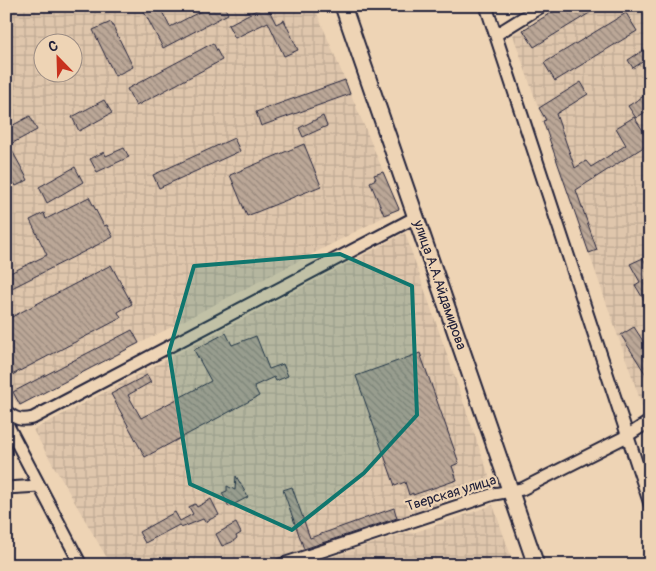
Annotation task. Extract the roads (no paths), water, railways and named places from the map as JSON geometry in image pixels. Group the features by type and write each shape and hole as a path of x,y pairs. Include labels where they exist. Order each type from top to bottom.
{"main road":[{"name":"улица А.А.Айдамирова","path":"343,6 536,565"}],"street":[{"path":"486,6 497,34 650,504"},
{"path":"497,34 542,6"},
{"path":"6,411 14,418 22,420 32,418 416,217"},
{"name":"Тверская улица","path":"280,565 494,494 522,489 627,436 650,421"},
{"path":"6,422 81,565"},
{"path":"6,488 39,486"}]}
